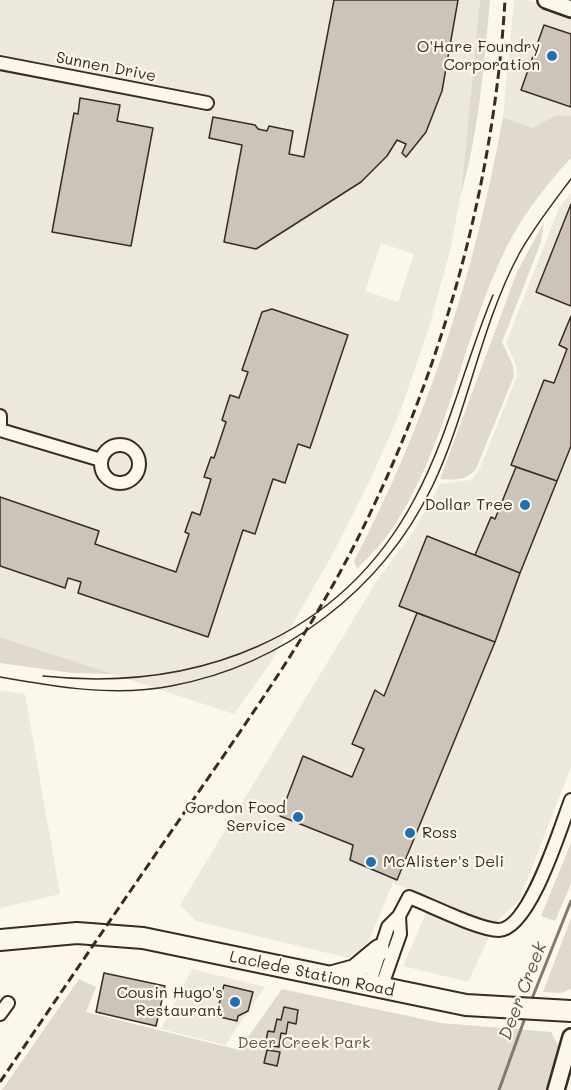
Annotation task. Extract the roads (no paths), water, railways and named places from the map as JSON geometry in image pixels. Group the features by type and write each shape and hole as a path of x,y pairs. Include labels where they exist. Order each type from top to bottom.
{"main road":[{"name":"Laclede Station Road","path":"0,940 54,934 143,938 465,1005 563,1011"},
{"path":"330,977 355,970 379,950"}],"street":[{"path":"546,0 571,9"},
{"name":"Sunnen Drive","path":"0,63 207,103"},
{"path":"0,416 0,430 101,460"},
{"path":"375,986 379,950 387,927 399,916 409,897 489,928 504,929 512,925 536,890 571,800"},
{"path":"375,986 400,934 399,916"},
{"path":"0,1014 8,1003"},
{"path":"556,1090 571,1037"}],"waterway":[{"name":"Deer Creek","path":"531,1001 571,901"},
{"name":"Deer Creek","path":"499,1090 526,1015"}],"tram line":[{"path":"0,677 64,687 129,691 171,686 213,676 252,661 290,641 325,617 357,590 386,559 411,524 432,487 455,429 494,311 506,282 531,234 571,179"},
{"path":"43,676 100,679 155,675 207,664 257,647 304,621 346,589 383,548 414,500 437,450 493,295"}],"railway":[{"path":"0,1082 282,669 323,602 361,532 417,405 460,274 489,138 499,69 505,0"}],"place":[{"name":"O'Hare Foundry Corporation","path":"552,56"},
{"name":"Dollar Tree","path":"525,505"},
{"name":"Gordon Food Service","path":"298,817"},
{"name":"Ross","path":"410,833"},
{"name":"McAlister's Deli","path":"371,862"},
{"name":"Cousin Hugo's Restaurant","path":"235,1002"}],"park label":[{"name":"Deer Creek Park","path":"304,1043"}]}
